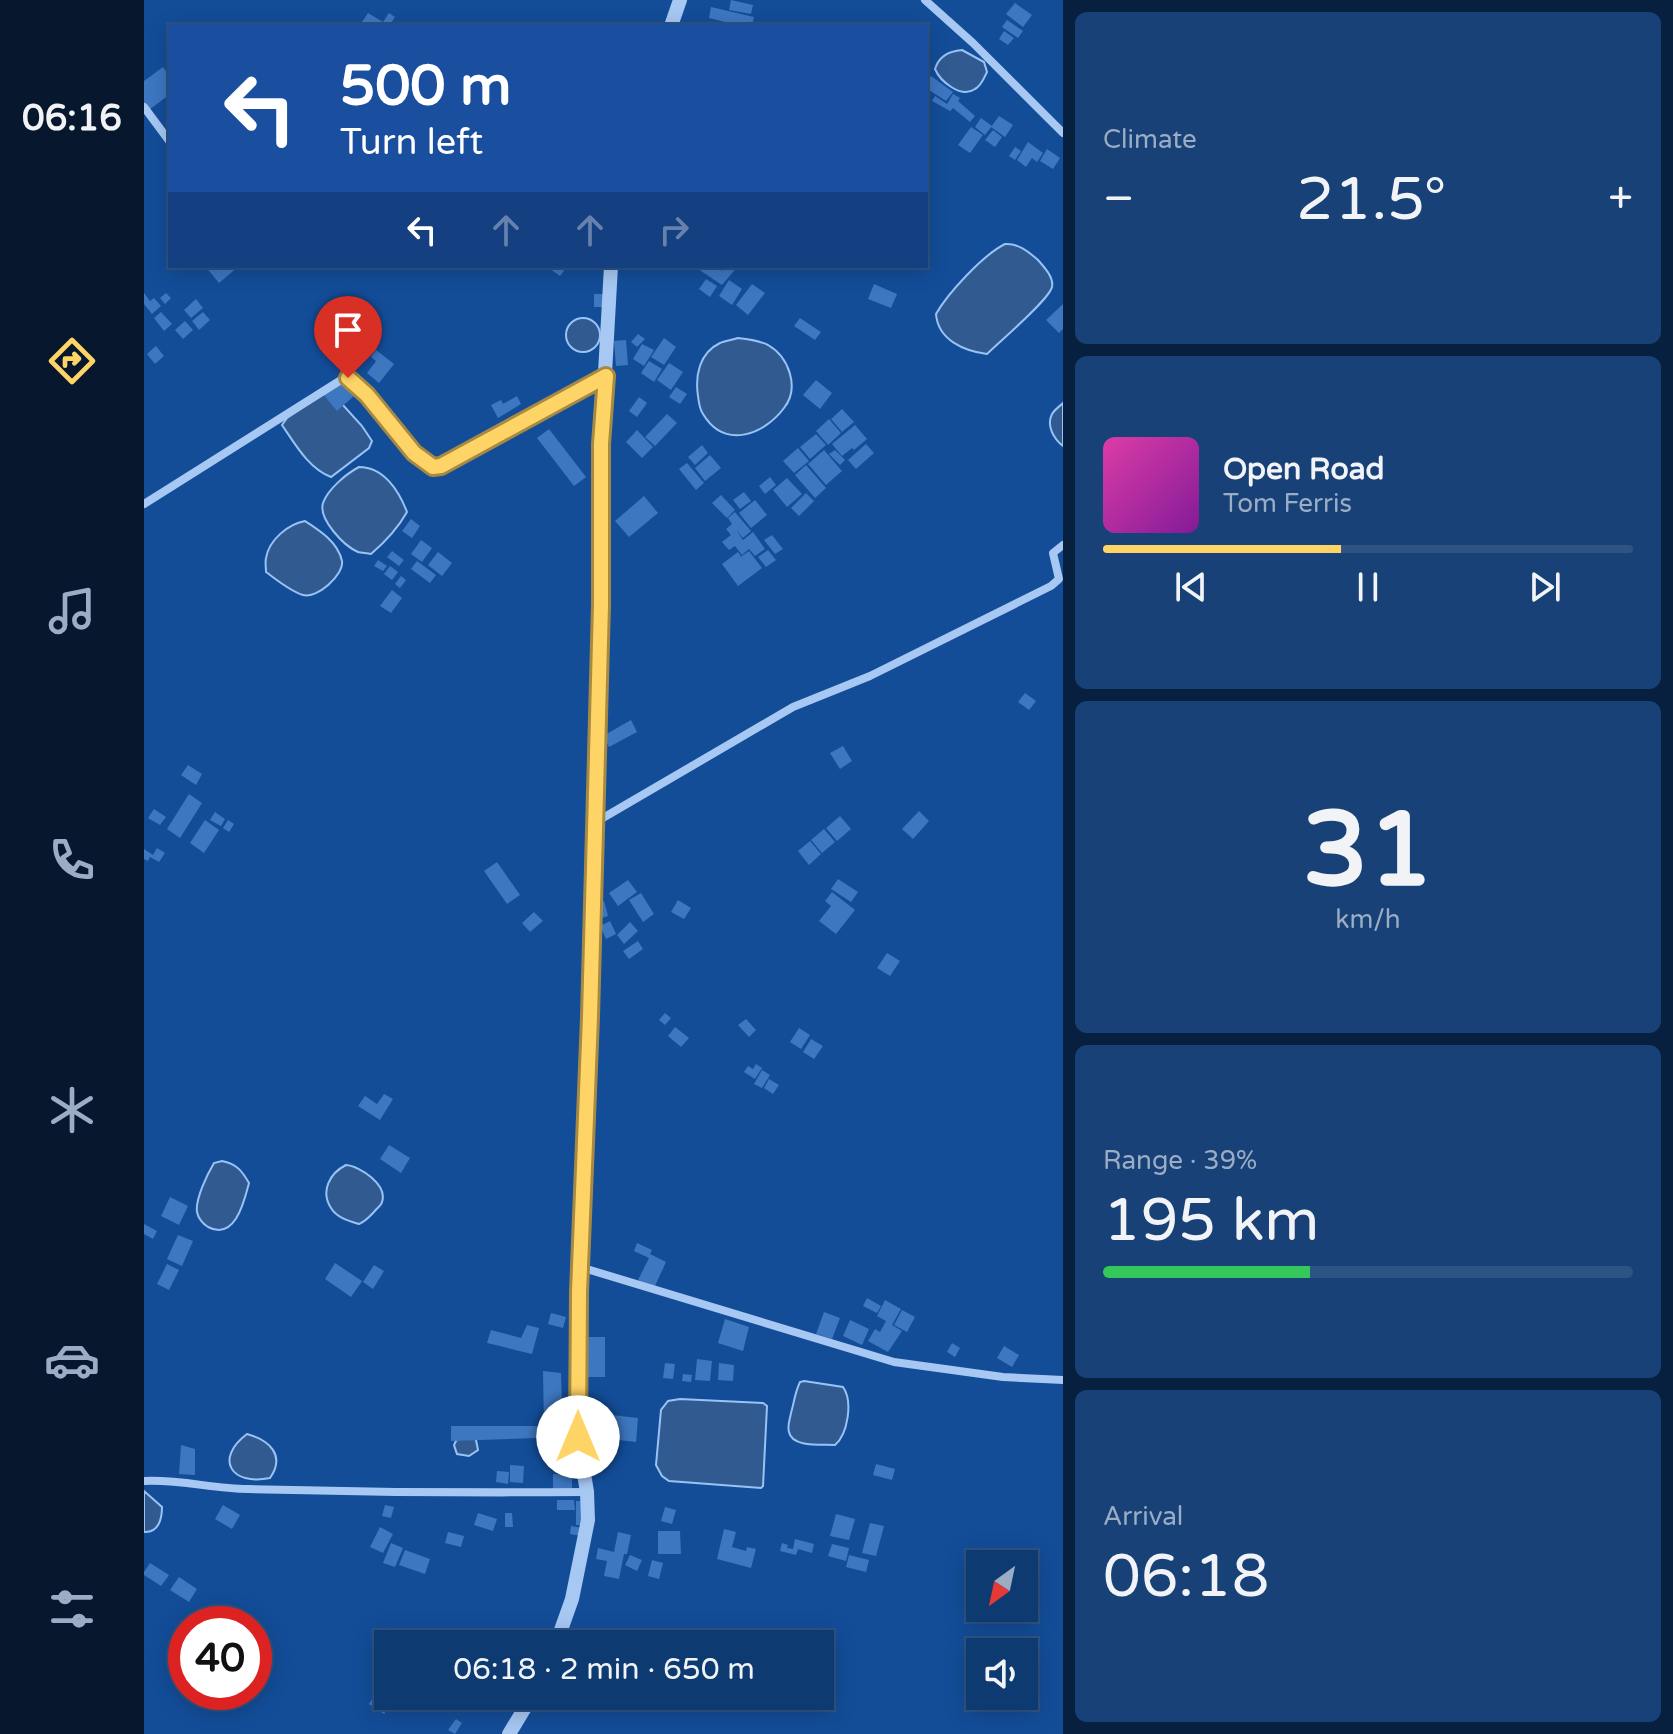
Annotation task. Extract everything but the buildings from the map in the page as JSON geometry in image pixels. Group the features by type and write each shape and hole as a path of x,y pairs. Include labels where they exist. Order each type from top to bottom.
{"street":[{"path":"672,24 680,0"},
{"path":"925,0 1063,133"},
{"path":"144,107 168,139"},
{"path":"561,1630 572,1599 588,1520 578,1437 580,1267 596,822 601,444 611,268"},
{"path":"144,504 348,378 367,395 414,453 433,467 441,466 606,376"},
{"path":"596,822 793,707 870,676 1051,586 1059,579 1053,553 1063,545"},
{"path":"580,1267 894,1362 1003,1377 1063,1380"},
{"path":"144,1481 168,1480 240,1489 587,1492"},
{"path":"509,1734 524,1710"}],"water":[{"path":"962,50 984,62 987,72 979,86 969,92 952,87 941,79 935,69 945,55"},
{"path":"1005,244 1019,247 1038,260 1050,276 1052,287 1033,311 987,354 970,350 947,337 936,314 967,275"},
{"path":"583,318 595,323 600,335 595,347 583,352 571,347 566,335 571,323"},
{"path":"738,338 760,342 775,350 787,365 792,382 789,400 775,418 755,431 732,435 712,425 703,414 697,381 707,353 720,343"},
{"path":"323,394 333,394 372,441 369,448 331,477 309,462 282,425 287,418"},
{"path":"1063,403 1063,446 1054,436 1050,423 1052,414"},
{"path":"359,467 383,476 400,496 407,512 400,524 371,554 358,552 346,544 328,524 322,509 333,487"},
{"path":"305,521 332,542 342,561 334,579 322,590 309,595 293,591 266,572 268,551 275,539 292,526"},
{"path":"222,1161 232,1164 249,1183 237,1217 225,1229 217,1230 203,1223 197,1207 211,1167"},
{"path":"346,1165 372,1178 383,1196 380,1206 359,1224 336,1214 326,1195 331,1178"},
{"path":"804,1381 843,1387 846,1393 846,1426 835,1445 802,1443 791,1437 789,1420 798,1386"},
{"path":"668,1401 763,1403 767,1406 761,1488 669,1481 662,1476 656,1465 661,1410"},
{"path":"247,1434 262,1440 273,1450 276,1462 270,1478 245,1478 232,1468 229,1461 231,1453"},
{"path":"471,1436 476,1440 478,1450 469,1456 457,1454 454,1445 457,1439"},
{"path":"144,1491 162,1507 160,1520 149,1532 144,1532"}],"route":[{"path":"348,378 367,395 414,453 433,467 441,466 606,376 601,444 601,605 579,1292 578,1437"}]}
